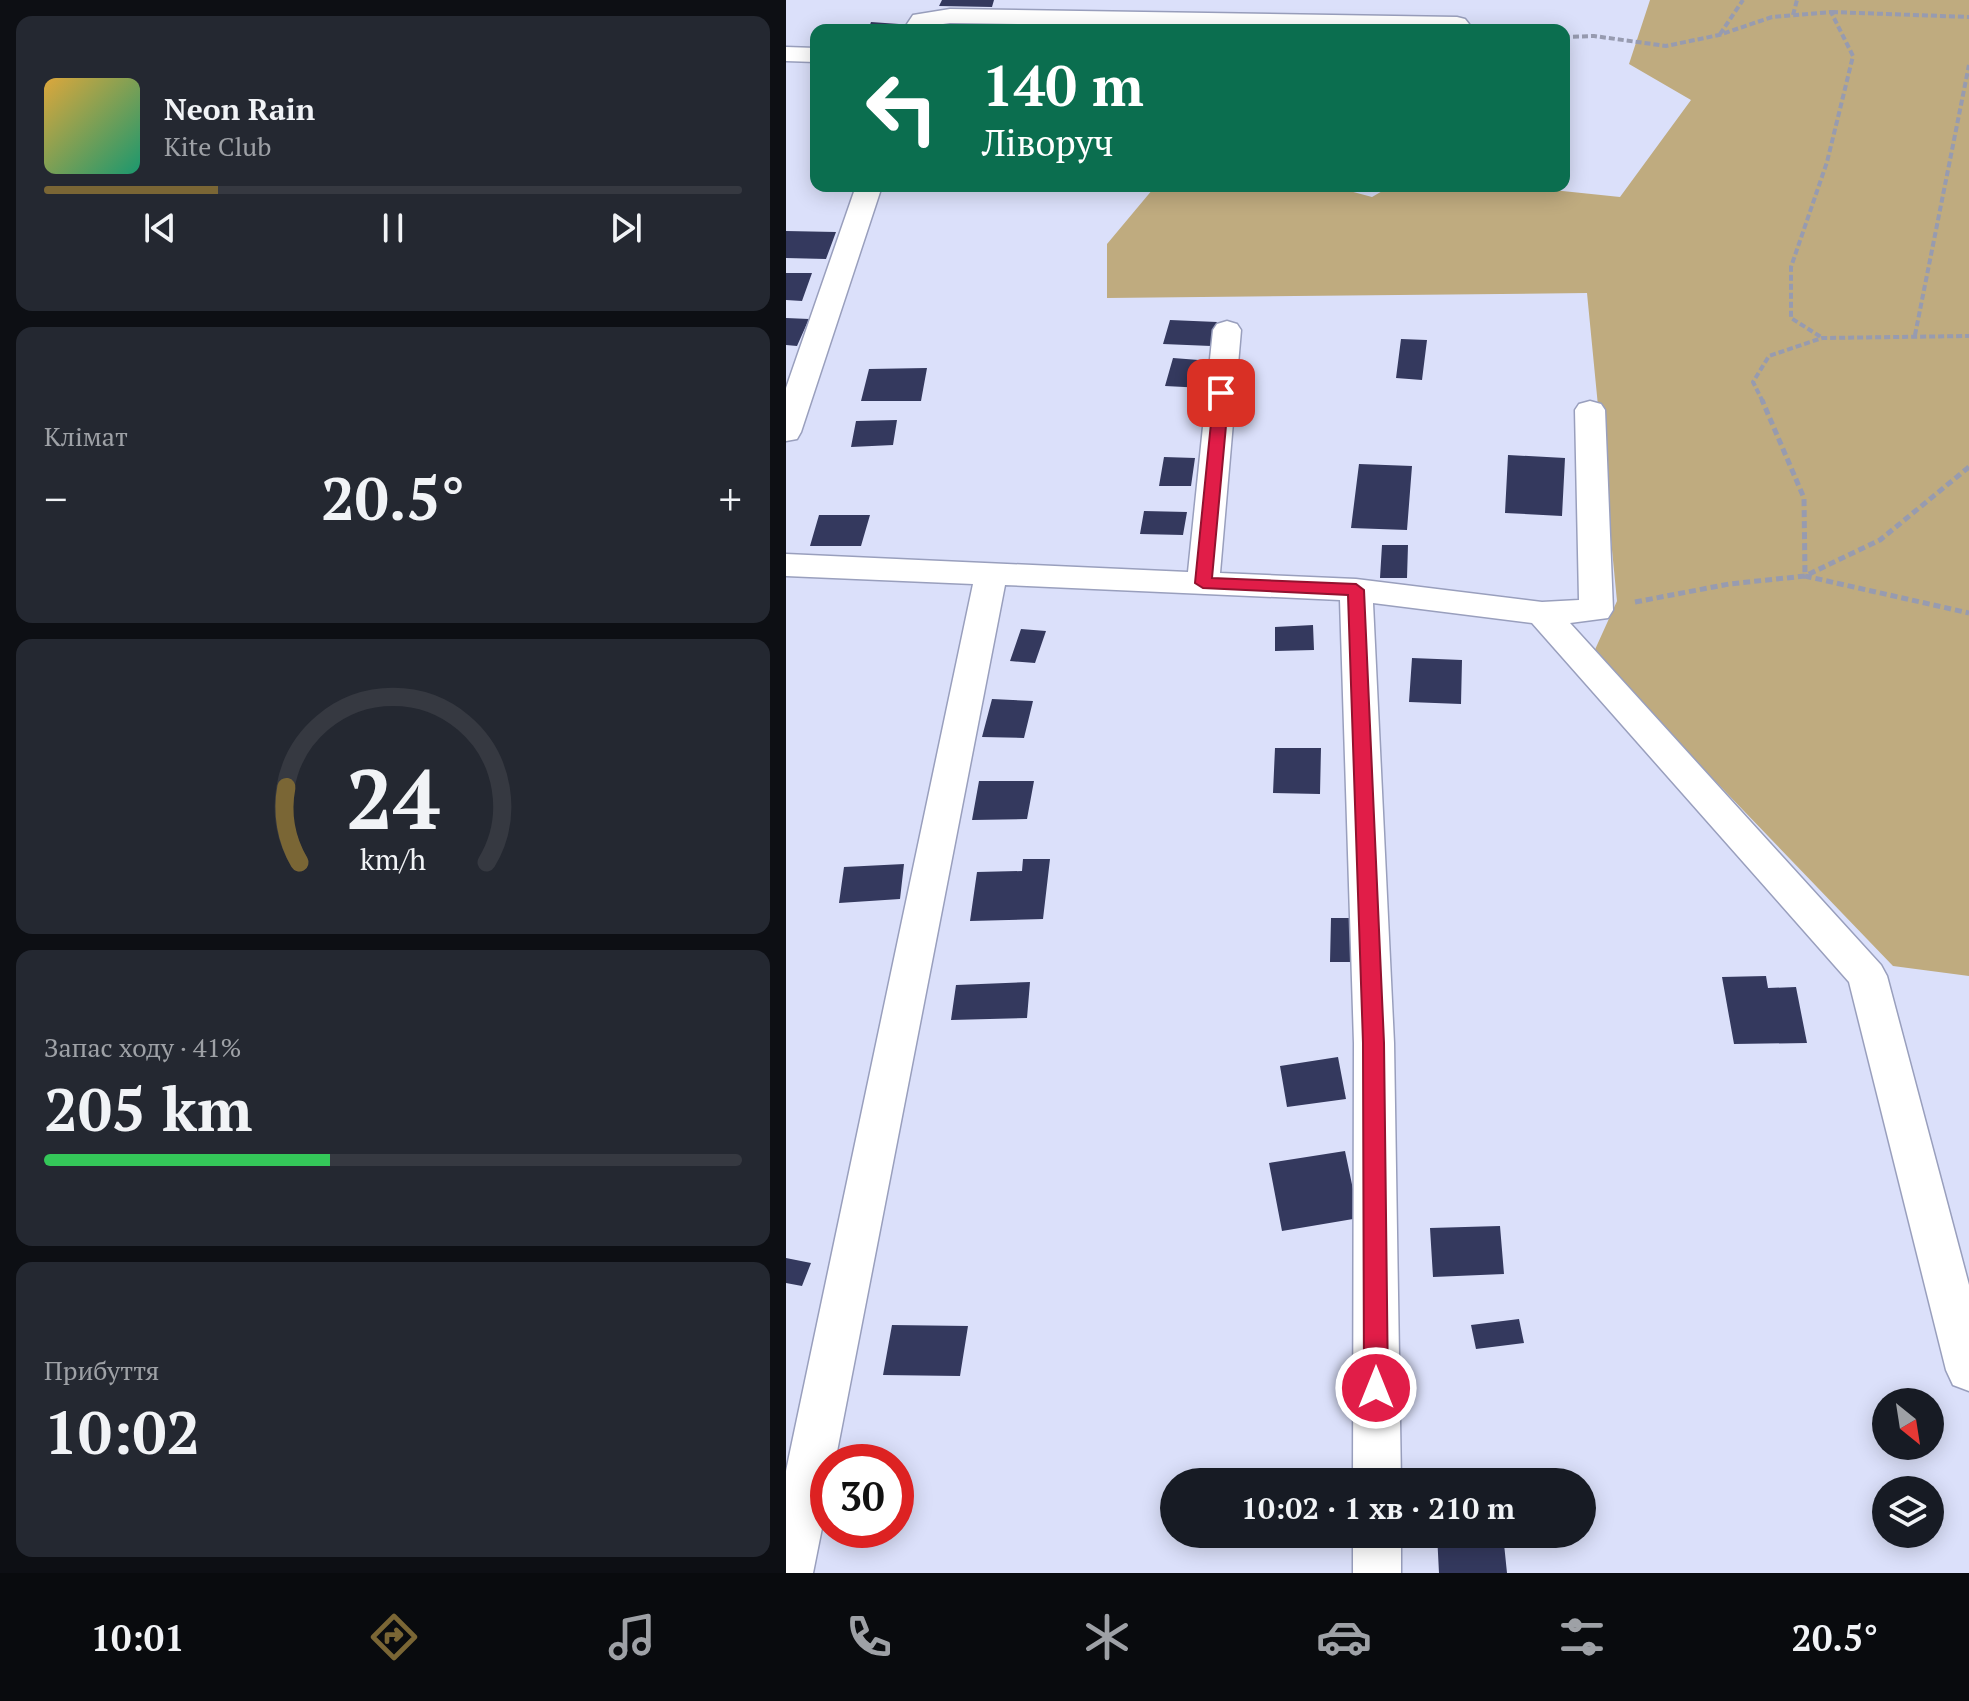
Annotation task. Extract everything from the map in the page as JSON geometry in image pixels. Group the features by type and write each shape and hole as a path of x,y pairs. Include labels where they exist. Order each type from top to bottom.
{"street":[{"path":"919,17 1156,9 1457,18"},
{"path":"786,54 810,55"},
{"path":"786,432 867,192"},
{"path":"1203,583 1227,330"},
{"path":"786,565 1356,590 1542,613 1596,610 1590,410"},
{"path":"789,1573 991,574"},
{"path":"1356,590 1374,1043 1377,1468"},
{"path":"1542,613 1867,976 1969,1370"},
{"path":"1377,1548 1377,1573"}],"path":[{"path":"1719,35 1743,0"},
{"path":"1793,15 1797,0"},
{"path":"1570,37 1594,36 1666,46 1719,35 1772,17 1831,12 1969,17"},
{"path":"1822,338 1791,318 1791,267 1827,162 1853,56 1831,12"},
{"path":"1915,335 1969,65"},
{"path":"1805,576 1804,498 1779,434 1753,382 1769,356 1822,338 1969,336"},
{"path":"1805,576 1880,540 1969,467"},
{"path":"1596,610 1729,584 1805,576 1969,613"}],"shaded area":[{"path":"1650,0 1969,0 1969,976 1893,966 1593,654 1617,601 1587,293 1107,298 1107,244 1150,192 1353,192 1372,197 1381,192 1570,192 1620,197 1691,100 1629,64"}],"building":[{"path":"942,0 994,0 992,7 939,6"},
{"path":"786,231 836,232 826,259 786,258"},
{"path":"786,273 812,273 802,301 786,300"},
{"path":"786,318 809,319 797,346 786,345"},
{"path":"1170,320 1217,322 1211,346 1163,344"},
{"path":"1401,339 1427,340 1422,380 1396,378"},
{"path":"1173,358 1212,361 1204,388 1165,386"},
{"path":"927,368 921,401 861,401 869,369"},
{"path":"897,420 893,445 851,447 856,421"},
{"path":"1508,455 1565,458 1562,516 1505,513"},
{"path":"1164,457 1195,458 1191,486 1159,486"},
{"path":"1359,464 1412,466 1407,530 1351,528"},
{"path":"1144,511 1187,512 1183,535 1140,534"},
{"path":"819,515 870,515 861,546 810,546"},
{"path":"1382,545 1408,545 1407,578 1380,578"},
{"path":"1313,625 1314,650 1275,651 1275,627"},
{"path":"1021,629 1046,631 1035,663 1010,661"},
{"path":"1412,658 1462,660 1461,704 1409,702"},
{"path":"992,699 1033,701 1024,738 982,737"},
{"path":"1275,748 1321,748 1320,794 1273,793"},
{"path":"979,781 1034,781 1027,819 972,820"},
{"path":"1023,859 1050,859 1043,919 970,921 977,872 1022,871"},
{"path":"904,864 900,899 839,903 844,867"},
{"path":"1331,918 1365,918 1365,962 1330,962"},
{"path":"1766,976 1768,988 1796,987 1807,1043 1734,1044 1722,977"},
{"path":"1030,982 1027,1018 951,1020 956,985"},
{"path":"1338,1057 1346,1099 1287,1107 1280,1066"},
{"path":"1345,1151 1359,1218 1282,1231 1269,1163"},
{"path":"1500,1226 1504,1274 1433,1277 1430,1228"},
{"path":"786,1258 811,1263 802,1286 786,1283"},
{"path":"1519,1319 1524,1343 1476,1349 1471,1325"},
{"path":"892,1325 968,1326 960,1376 883,1375"},
{"path":"1438,1548 1504,1548 1507,1573 1439,1573"}],"route":[{"path":"1221,393 1203,583 1356,590 1374,1043 1376,1388"}]}
